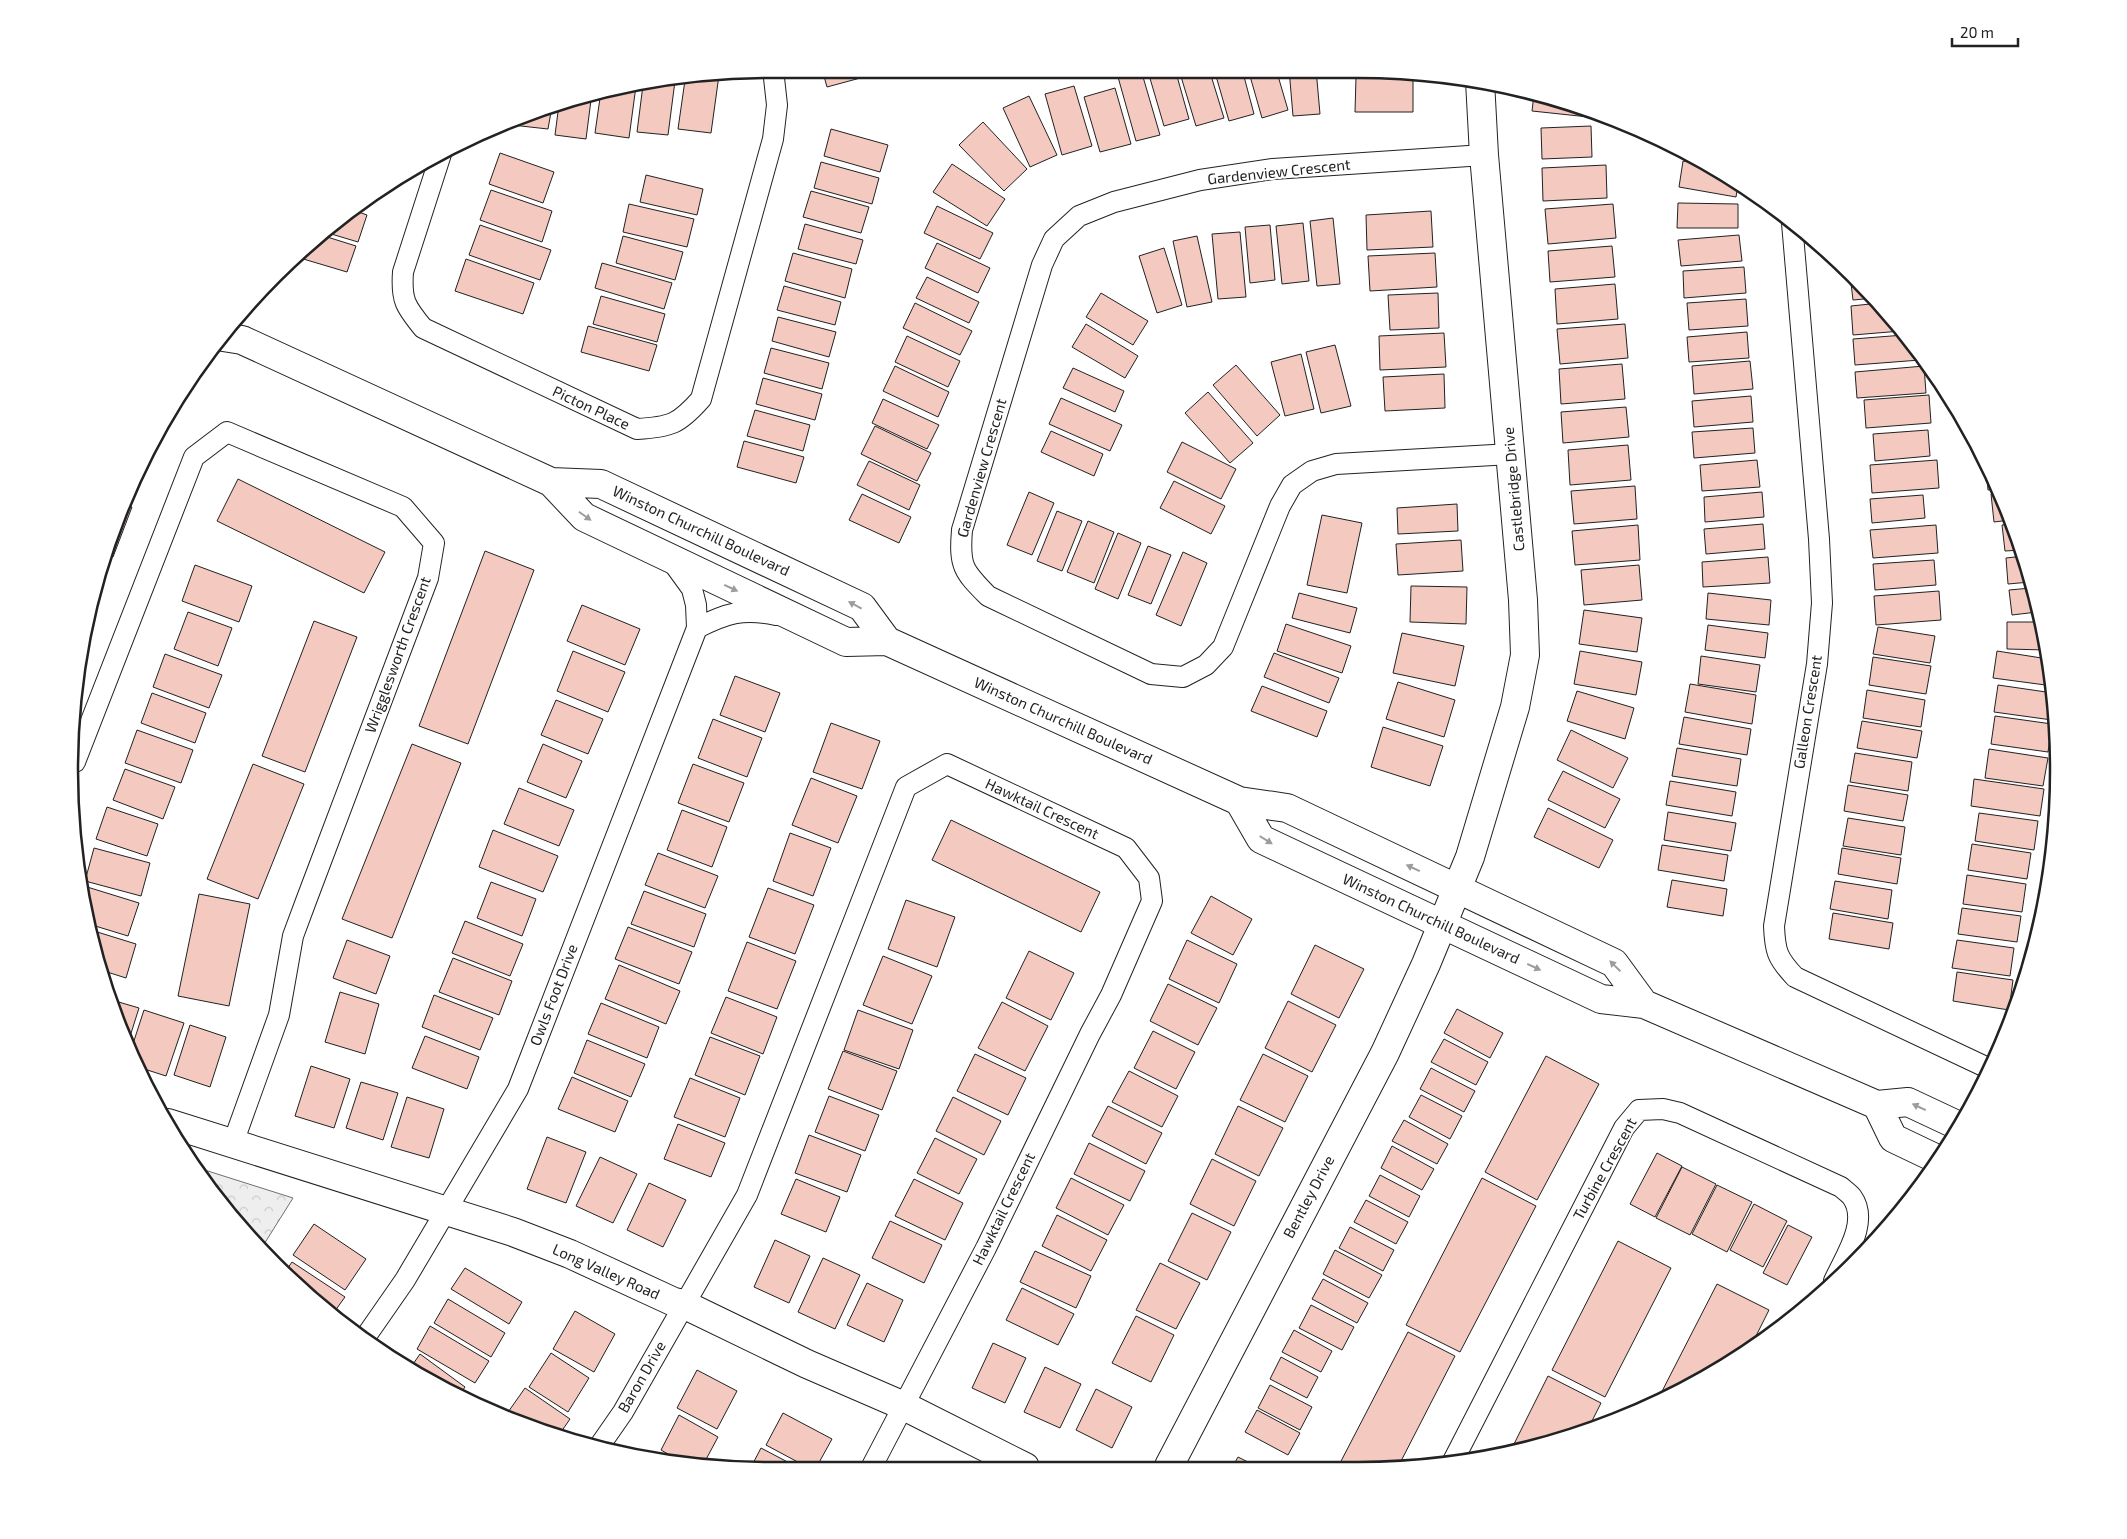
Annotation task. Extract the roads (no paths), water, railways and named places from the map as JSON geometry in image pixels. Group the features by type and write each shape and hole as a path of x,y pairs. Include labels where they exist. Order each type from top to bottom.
{"main road":[{"name":"Castlebridge Drive","path":"1442,924 1474,847 1515,707 1525,655 1523,600 1484,155 1480,89"},
{"name":"Winston Churchill Boulevard","path":"232,334 551,482 584,517 846,642 887,641 1239,801 1287,808 1457,888 1614,963 1644,1004"},
{"name":"Winston Churchill Boulevard","path":"551,482 600,484 628,496 862,607 887,641"},
{"name":"Winston Churchill Boulevard","path":"1239,801 1261,838 1601,999 1644,1004 1877,1105 1908,1102 1953,1123"},
{"name":"Bentley Drive","path":"1171,1462 1384,1053 1442,924"},
{"path":"1877,1105 1893,1138 1931,1156"},
{"name":"Long Valley Road","path":"176,1126 537,1241 674,1302 683,1304 807,1364 904,1406 1015,1462"}],"street":[{"name":"Picton Place","path":"439,162 403,272 402,292 408,310 423,328 637,429 664,428 685,417 701,399 773,139 777,105 774,78"},
{"name":"Gardenview Crescent","path":"1484,155 1273,170 1200,180 1114,202 1079,216 1054,239 1042,265 962,530 960,554 968,576 988,596 1151,674 1183,677 1206,665 1223,647 1280,506 1292,485 1312,471 1336,464 1511,454"},
{"name":"Galleon Crescent","path":"1793,231 1818,529 1822,602 1817,664 1774,926 1774,944 1780,962 1794,977 1983,1066"},
{"name":"Wrigglesworth Crescent","path":"78,753 194,457 227,432 403,507 434,543 428,578 293,936 279,1014 234,1144"},
{"name":"Owls Foot Drive","path":"368,1333 405,1280 518,1089 697,628 696,605 692,589 670,559"},
{"path":"697,628 722,616 757,611 803,621"},
{"name":"Hawktail Crescent","path":"683,1304 737,1216 747,1195 906,787 947,764 992,784 1126,848 1149,878 1152,901 1111,995 1090,1034 986,1248 904,1406"},
{"name":"Turbine Crescent","path":"1457,1454 1624,1128 1638,1110 1663,1109 1680,1113 1841,1187 1852,1196 1858,1212 1855,1236 1842,1264"},
{"name":"Baron Drive","path":"603,1441 623,1412 683,1304"},
{"path":"874,1462 904,1406"}]}
